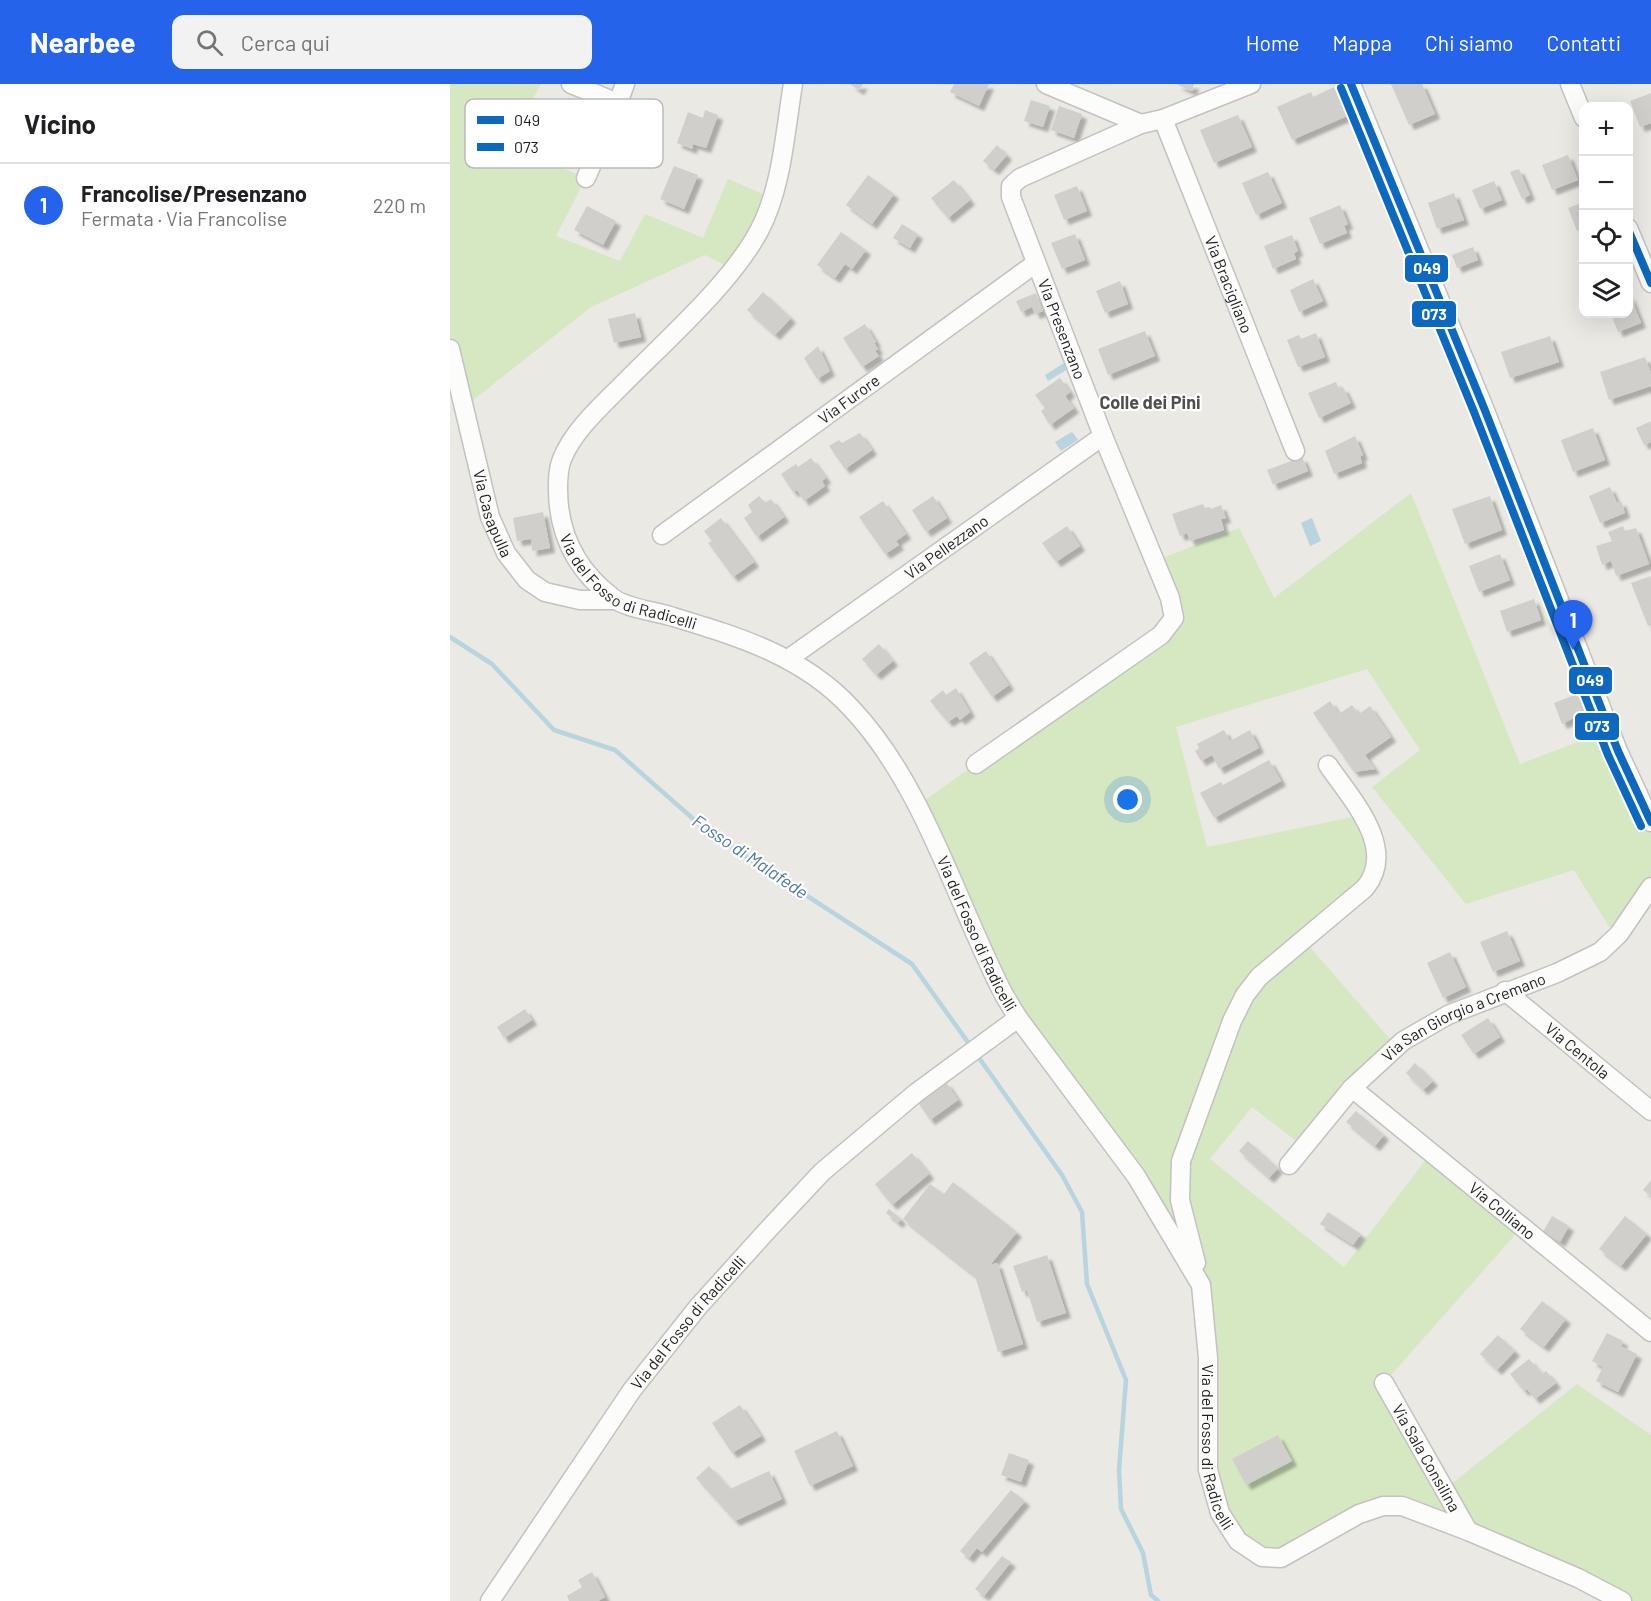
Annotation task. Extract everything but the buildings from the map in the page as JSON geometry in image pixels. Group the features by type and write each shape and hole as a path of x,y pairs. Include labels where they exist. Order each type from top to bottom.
{"street":[{"path":"572,84 608,99"},
{"path":"620,99 626,84"},
{"name":"Via del Fosso di Radicelli","path":"793,84 774,191 758,234 703,302 592,416 570,443 560,462 558,505 562,531 580,563 615,600 741,638 788,659 817,677 842,699 863,722 888,758 917,806 987,961 1018,1018 1136,1176 1201,1285 1208,1358 1208,1470 1220,1513 1238,1541 1262,1557 1281,1558 1347,1519 1389,1506 1415,1509 1578,1578 1622,1601"},
{"path":"1046,84 1141,124"},
{"name":"Via Presenzano","path":"976,764 1161,635 1173,622 1170,598 1103,436 1011,197 1010,189 1014,183 1141,124 1163,119 1251,84"},
{"path":"1351,84 1484,408 1618,751 1651,822"},
{"path":"1570,84 1579,106"},
{"name":"Via Bracigliano","path":"1163,119 1295,452"},
{"path":"586,178 590,168"},
{"path":"1633,238 1651,283"},
{"name":"Via Furore","path":"662,535 1036,263"},
{"name":"Via Casapulla","path":"450,349 490,517 506,553 527,580 545,592 580,600 615,600"},
{"name":"Via Pellezzano","path":"788,659 1103,436"},
{"path":"1201,1285 1182,1209 1179,1176 1185,1150 1232,1021 1245,995 1258,977 1365,888 1375,873 1376,853 1368,824 1328,765"},
{"name":"Via San Giorgio a Cremano","path":"1289,1165 1352,1088 1387,1054 1420,1029 1505,991 1557,973 1604,950 1619,934 1651,887"},
{"name":"Via Centola","path":"1505,991 1651,1111"},
{"name":"Via del Fosso di Radicelli","path":"490,1601 632,1390 698,1307 822,1172 916,1093 1018,1018"},
{"name":"Via Colliano","path":"1352,1088 1651,1332"},
{"name":"Via Sala Consilina","path":"1384,1383 1468,1531"}],"green space":[{"path":"450,84 541,84 533,99 465,99 465,168 562,168 586,178 556,236 620,261 645,214 703,238 728,179 772,198 732,269 705,255 591,307 463,408 450,349"},
{"path":"1411,493 1520,764 1610,730 1651,822 1651,887 1616,938 1574,870 1466,904 1372,787 1420,750 1367,669 1176,727 1207,847 1363,815 1376,864 1303,939 1396,1046 1304,1147 1252,1107 1210,1159 1344,1267 1431,1153 1522,1227 1384,1383 1445,1489 1577,1384 1651,1435 1651,1601 1603,1601 1468,1531 1392,1498 1289,1554 1248,1550 1212,1490 1201,1285 1018,1018 917,806 1173,622 1155,561 1239,528 1274,598"}],"water":[{"path":"1064,363 1068,369 1048,381 1045,375"},
{"path":"1072,432 1078,440 1061,451 1055,442"},
{"path":"1312,518 1321,541 1310,546 1301,523"}],"waterway":[{"name":"Fosso di Malafede","path":"450,637 492,664 554,730 615,750 707,831 912,964 972,1048"},
{"path":"977,1055 1062,1175 1082,1212 1087,1284 1126,1380 1119,1470 1121,1509 1143,1553 1151,1595 1158,1601"}],"transit line":[{"name":"049","path":"1351,84 1484,408 1618,751 1651,822"},
{"name":"073","path":"1341,88 1474,412 1608,755 1641,826"},
{"name":"049","path":"1633,241 1651,283"}],"place":[{"name":"Francolise/Presenzano","path":"1573,650"}],"district":[{"name":"Colle dei Pini","path":"1150,403"}]}
